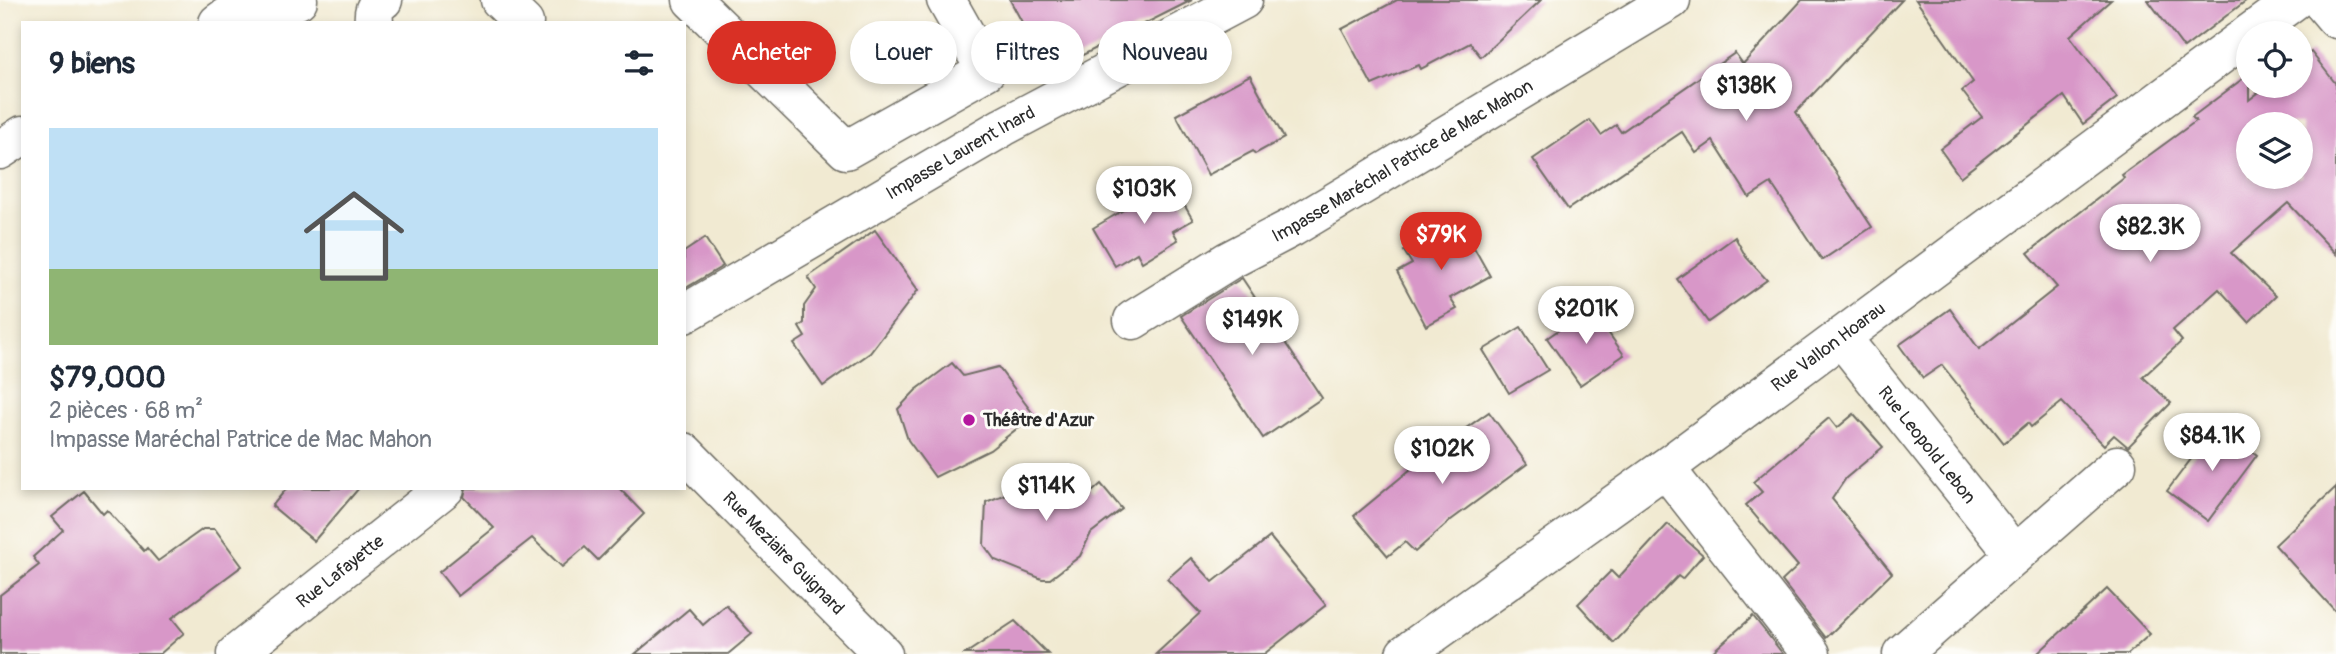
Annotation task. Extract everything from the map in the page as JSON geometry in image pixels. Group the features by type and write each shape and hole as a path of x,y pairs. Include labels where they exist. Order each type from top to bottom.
{"street":[{"path":"244,14 298,0"},
{"path":"374,21 376,5 383,0"},
{"path":"500,0 522,21"},
{"path":"691,0 846,150 986,71 946,0"},
{"name":"Impasse Laurent Inard","path":"686,313 1003,127 1243,0"},
{"name":"Impasse Maréchal Patrice de Mac Mahon","path":"1133,320 1228,261 1293,227 1671,0"},
{"name":"Rue Vallon Hoarau","path":"2267,21 2295,0"},
{"path":"2320,0 2336,19"},
{"name":"Rue Vallon Hoarau","path":"1405,654 1665,468 2236,44"},
{"path":"0,150 21,136"},
{"name":"Rue Leopold Lebon","path":"1841,337 2015,555"},
{"name":"Rue Meziaire Guignard","path":"686,454 883,654"},
{"path":"1902,654 2117,465"},
{"path":"1665,468 1811,654"},
{"name":"Rue Lafayette","path":"236,654 442,490"}],"building":[{"path":"1010,0 1192,0 1150,21 1098,21 1098,47 1084,54 1084,21 1021,21"},
{"path":"1397,0 1541,0 1481,57 1470,43 1421,69 1419,65 1372,85 1342,29"},
{"path":"1802,0 1902,0 1796,112 1872,227 1822,260 1771,183 1749,197 1713,141 1696,153 1682,132 1568,209 1533,159 1590,120 1601,135 1616,125 1621,132 1735,53 1743,64"},
{"path":"1916,0 2111,0 2070,36 2117,98 2083,124 2064,96 1960,177 1940,149 1982,117 1962,91 1973,82"},
{"path":"2148,0 2247,0 2184,48"},
{"path":"2313,55 2336,84 2336,254 2288,203 2231,253 2276,296 2249,322 2219,289 2173,330 2182,341 2143,377 2171,403 2128,447 2114,435 2104,445 2062,402 2031,427 2028,423 2004,443 1942,365 1923,378 1899,345 1950,309 1979,349 2057,287 2028,253 2124,178 2122,175 2196,121 2192,117 2236,84 2236,98 2313,98"},
{"path":"1250,75 1284,138 1208,175 1176,115"},
{"path":"1171,182 1193,220 1173,231 1178,240 1142,262 1137,253 1115,266 1093,228"},
{"path":"1459,221 1490,276 1450,298 1457,309 1426,326 1397,272 1412,264 1404,251"},
{"path":"875,230 918,290 870,353 823,386 794,344 805,337 799,327 804,323 804,306 816,289 808,277"},
{"path":"1735,237 1746,257 1767,280 1708,322 1677,279"},
{"path":"705,238 723,266 686,288 686,251"},
{"path":"1242,278 1322,398 1263,438 1181,316"},
{"path":"1591,308 1624,355 1580,385 1547,338"},
{"path":"1521,327 1548,370 1509,393 1483,350"},
{"path":"952,363 963,376 998,367 1034,415 990,450 935,477 908,440 898,409 916,390"},
{"path":"1489,412 1527,464 1451,520 1415,552 1405,542 1388,556 1354,516 1451,436 1452,438"},
{"path":"1854,414 1883,447 1846,478 1832,499 1892,573 1826,638 1782,581 1798,566 1746,505 1762,492 1753,482 1829,418 1837,428"},
{"path":"2213,430 2225,430 2257,455 2208,521 2167,491"},
{"path":"1073,466 1093,491 1101,484 1122,509 1091,533 1080,556 1050,579 1042,579 995,560 984,545 986,502 1045,478 1058,478"},
{"path":"2336,487 2336,612 2275,545"},
{"path":"285,490 357,490 314,541 272,506"},
{"path":"466,490 621,490 644,514 598,560 585,547 562,567 532,538 458,596 439,572 494,528 464,497"},
{"path":"84,491 103,514 107,510 144,551 147,548 158,561 203,529 215,529 242,566 172,618 184,633 160,654 0,654 0,595 39,565 33,557 63,530 52,517"},
{"path":"1668,524 1703,555 1682,579 1678,576 1614,643 1578,604 1611,571 1618,578"},
{"path":"1270,537 1326,605 1264,654 1156,654 1200,613 1167,579 1191,558 1213,582"},
{"path":"2107,589 2150,634 2128,654 2037,654"},
{"path":"726,605 752,634 728,654 635,654 689,609 703,625"},
{"path":"1753,616 1783,654 1710,654 1751,618"},
{"path":"1015,621 1048,654 965,654"}],"place":[{"name":"Théâtre d'Azur","path":"969,420"}]}
